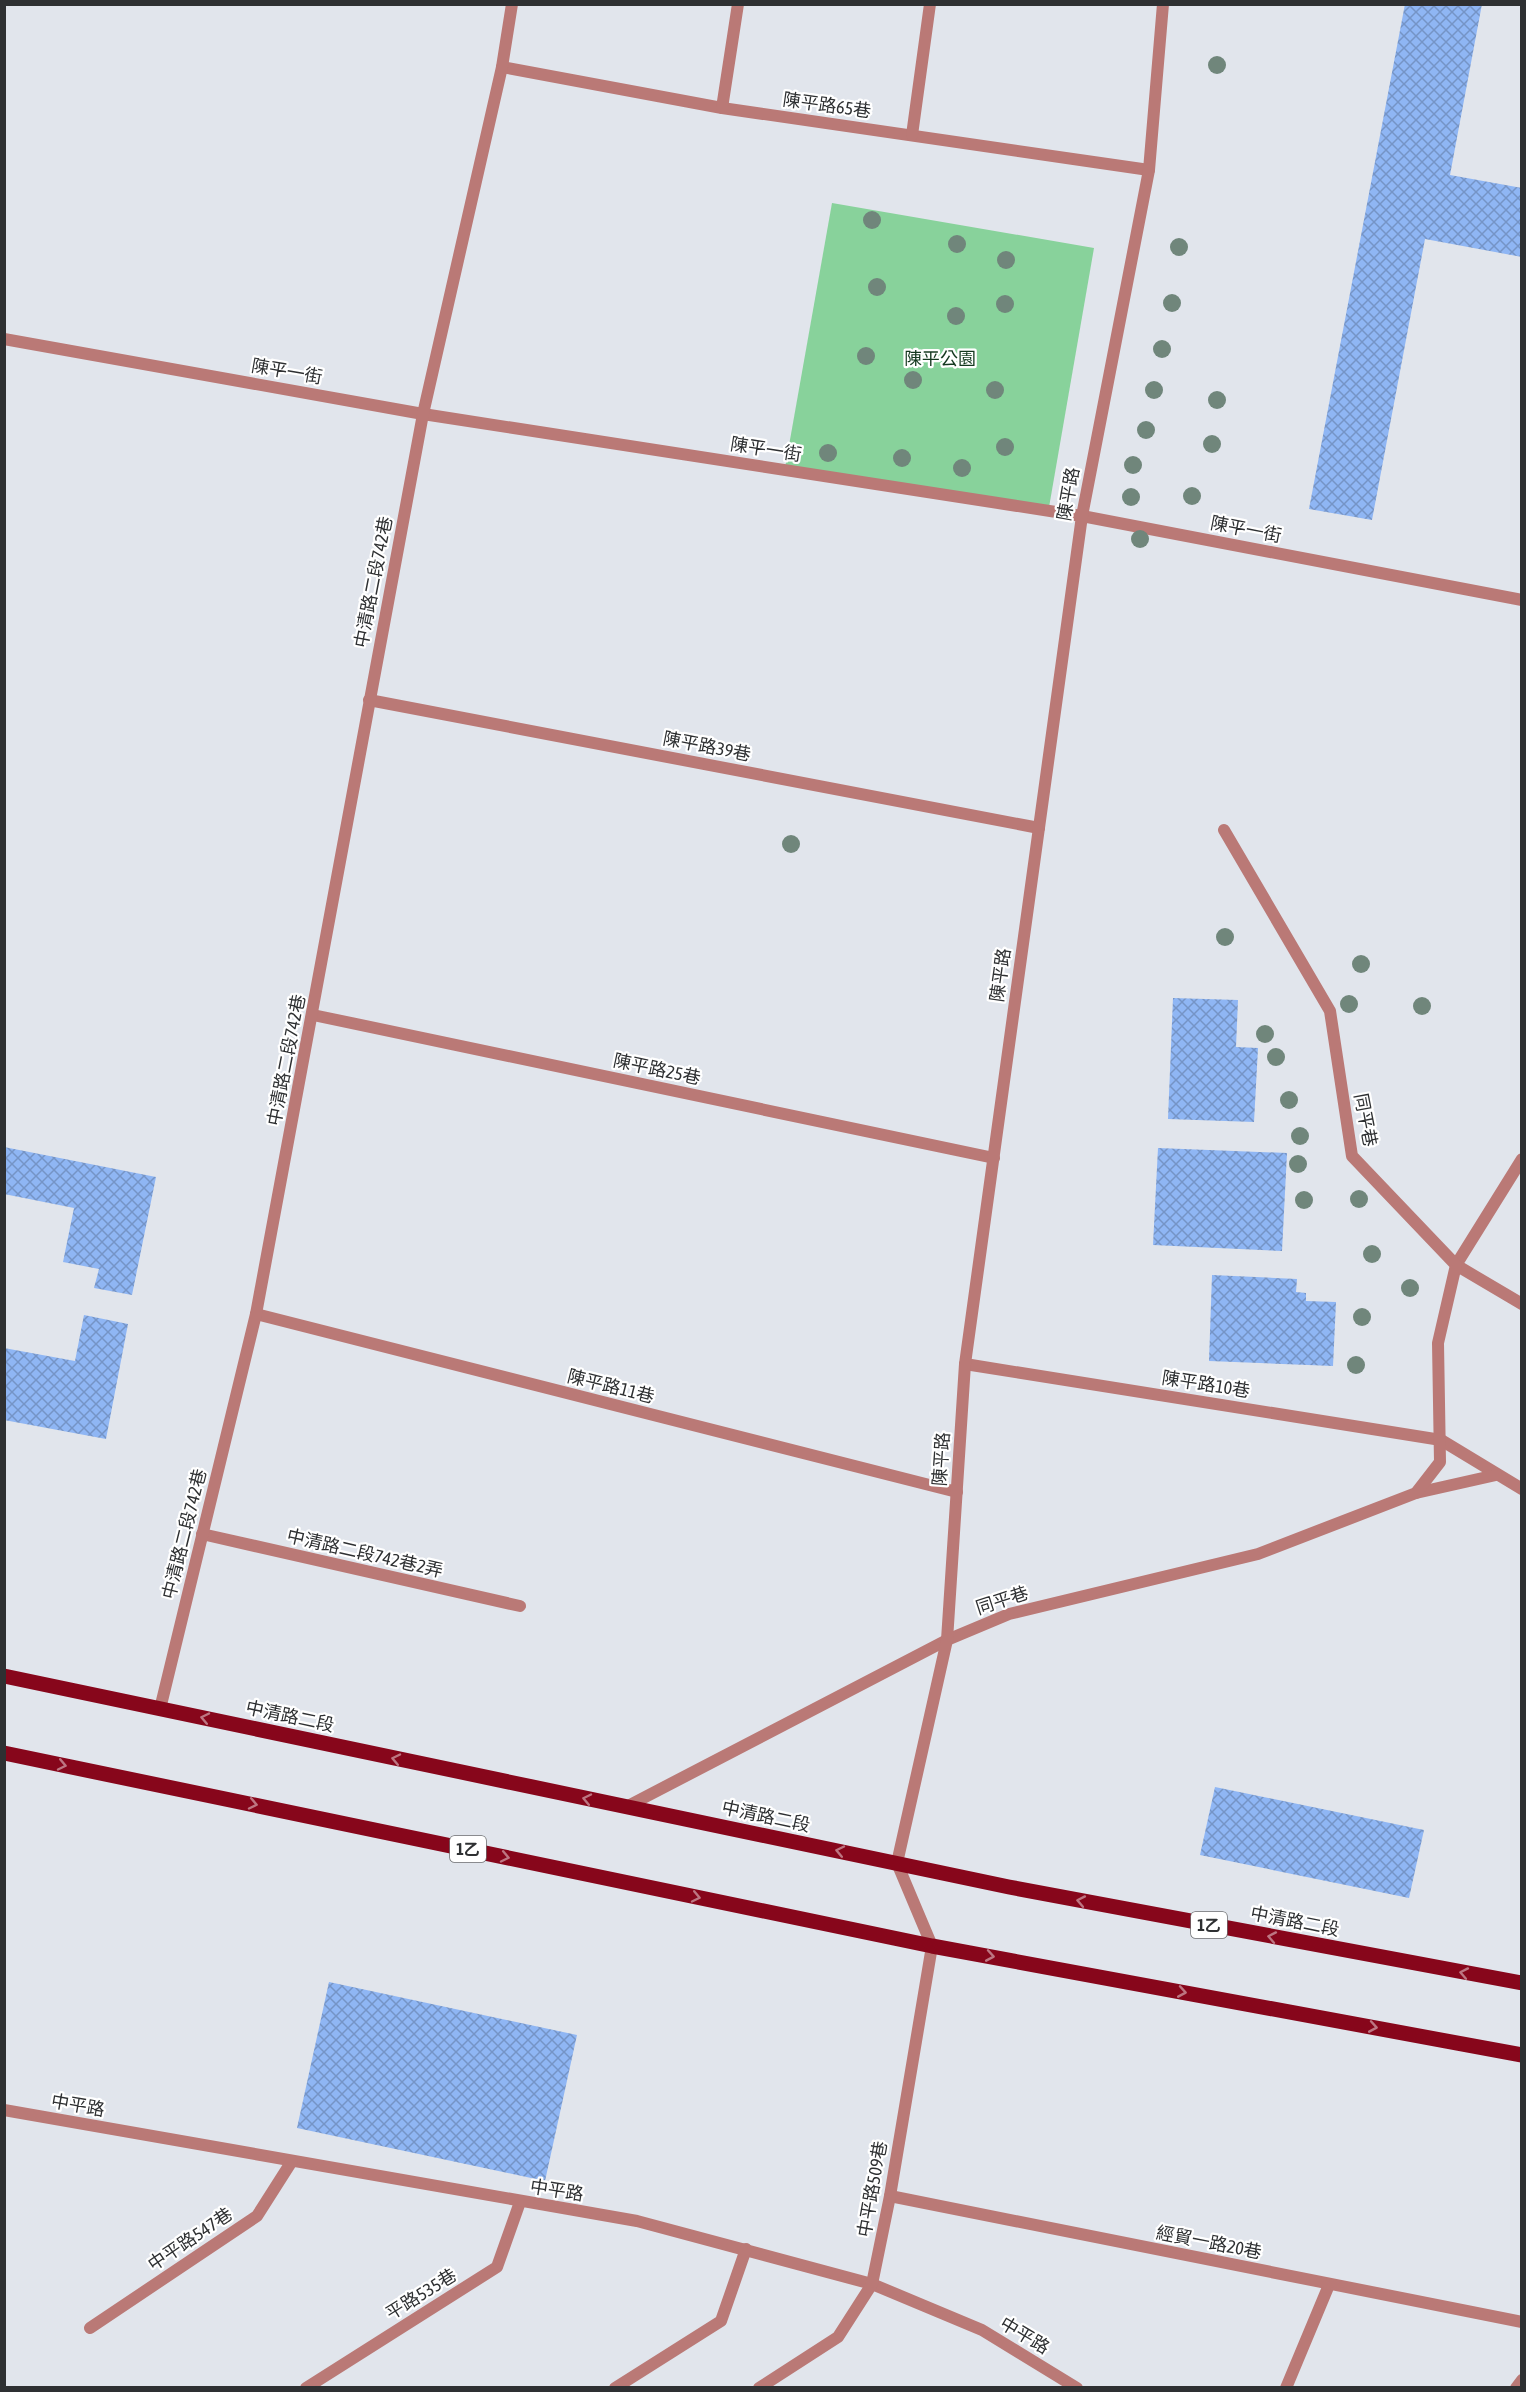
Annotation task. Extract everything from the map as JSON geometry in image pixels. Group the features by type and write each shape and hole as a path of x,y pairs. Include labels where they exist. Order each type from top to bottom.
{"main road":[{"name":"中清路二段","path":"4,1676 1009,1887 1521,1983"},
{"name":"1乙","path":"4,1753 932,1946 1521,2055"}],"street":[{"path":"423,414 502,67 512,4"},
{"path":"722,108 738,4"},
{"path":"912,135 930,4"},
{"name":"陳平路","path":"897,1863 947,1640 965,1364 1082,516 1149,170 1163,4"},
{"name":"陳平路65巷","path":"502,67 722,108 1149,170"},
{"name":"陳平一街","path":"4,339 423,414 1082,516 1521,600"},
{"name":"中清路二段742巷","path":"160,1709 256,1314 423,414"},
{"name":"陳平路39巷","path":"369,700 1039,828"},
{"name":"同平巷","path":"1224,830 1330,1011 1352,1156 1456,1265 1521,1304"},
{"name":"陳平路25巷","path":"313,1015 993,1158"},
{"path":"1416,1493 1440,1461 1438,1343 1456,1265 1521,1159"},
{"name":"陳平路11巷","path":"256,1314 957,1492"},
{"name":"陳平路10巷","path":"965,1364 1441,1440"},
{"path":"1441,1440 1521,1489"},
{"name":"同平巷","path":"626,1807 947,1640 1009,1614 1258,1554 1416,1493 1496,1475"},
{"name":"中清路二段742巷2弄","path":"202,1534 520,1606"},
{"path":"897,1863 932,1946"},
{"name":"中平路509巷","path":"759,2388 838,2337 872,2284 890,2196 932,1946"},
{"name":"中平路","path":"4,2110 637,2221 746,2249 872,2284 982,2330 1077,2387"},
{"name":"中平路547巷","path":"90,2328 257,2216 292,2162"},
{"name":"經貿一路20巷","path":"890,2196 1521,2322"},
{"name":"平路535巷","path":"306,2388 497,2267 520,2202"},
{"path":"615,2388 721,2321 746,2249"},
{"path":"1286,2388 1329,2285"},
{"path":"1516,2388 1521,2380"}],"green space":[{"name":"陳平公園","path":"832,203 1094,248 1048,513 785,468"}],"building":[{"path":"1405,4 1482,4 1450,175 1522,188 1522,257 1425,239 1372,520 1309,509"},
{"path":"1173,998 1238,1000 1236,1047 1258,1048 1254,1122 1168,1119"},
{"path":"4,1147 156,1177 132,1295 94,1288 99,1269 63,1262 74,1208 4,1194"},
{"path":"1158,1148 1287,1153 1282,1251 1153,1245"},
{"path":"1212,1275 1297,1279 1296,1292 1306,1293 1306,1301 1336,1302 1333,1366 1209,1361"},
{"path":"84,1315 128,1324 106,1439 4,1420 4,1348 75,1361"},
{"path":"1215,1787 1424,1830 1409,1898 1200,1855"},
{"path":"329,1982 577,2035 545,2181 297,2128"}]}
